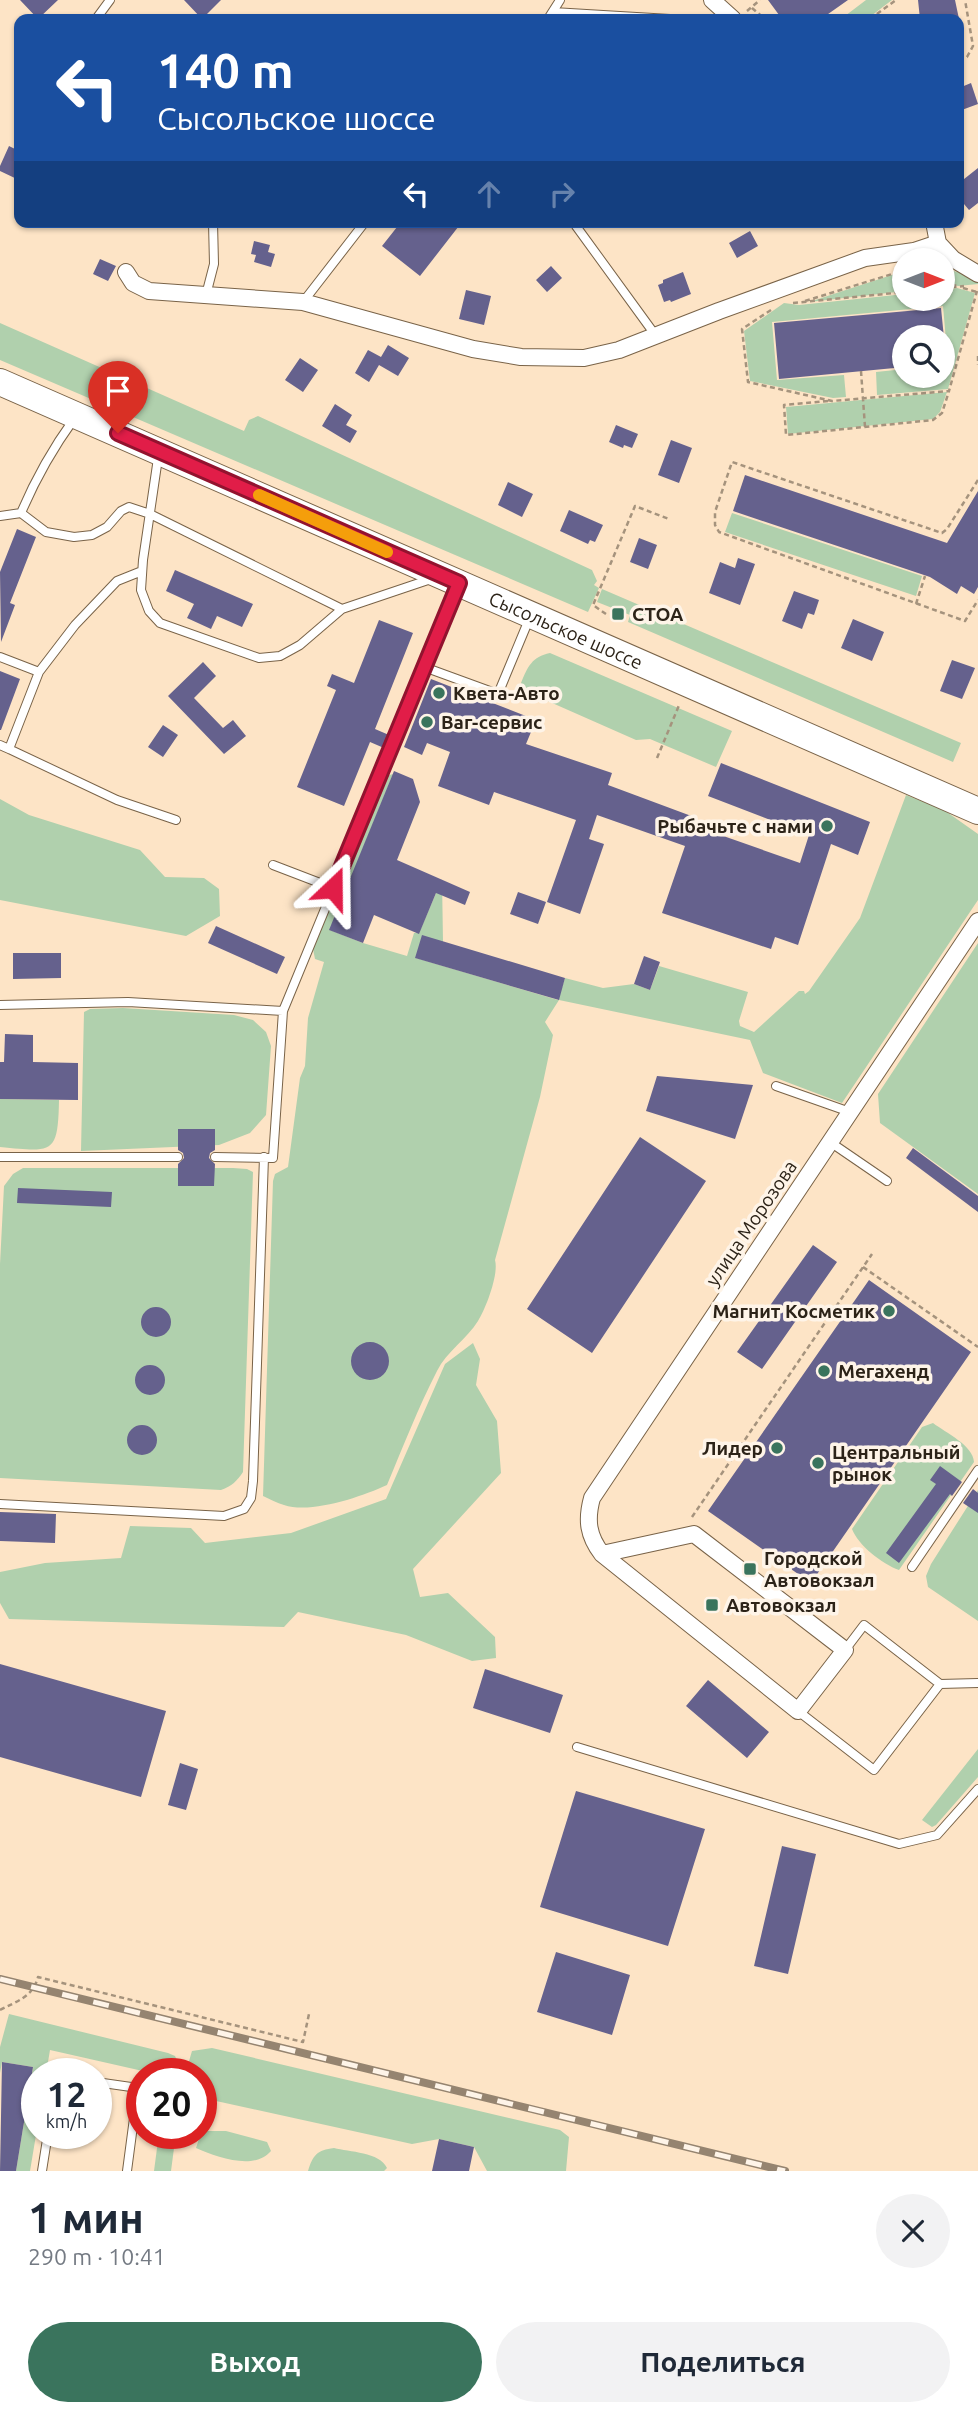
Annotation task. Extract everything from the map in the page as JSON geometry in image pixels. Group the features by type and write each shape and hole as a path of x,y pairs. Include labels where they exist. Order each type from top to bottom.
{"main road":[{"name":"Сысольское шоссе","path":"0,382 978,811"}],"street":[{"path":"714,1 735,14"},
{"path":"935,228 938,243 953,259 978,274"},
{"path":"126,272 133,283 149,291 303,302 473,349 521,357 584,358 620,350 865,258 914,251 938,243"},
{"name":"улица Морозова","path":"602,1554 593,1543 588,1529 587,1514 592,1498 978,920"},
{"path":"694,1534 845,1650 798,1711 602,1554 694,1534"}],"lane":[{"path":"206,296 214,264 213,228"},
{"path":"303,302 361,228"},
{"path":"577,228 656,336"},
{"path":"21,513 55,447 77,415"},
{"path":"159,451 141,590 149,611 160,623 258,658 280,656 300,645 342,609 450,579"},
{"path":"0,516 21,513 47,532 74,537 92,535 107,527 121,511 129,507 150,514 342,609"},
{"path":"9,749 39,672 75,625 117,581 142,570"},
{"path":"215,1157 273,1158 283,1011 424,667 450,579"},
{"path":"424,667 498,694 531,615"},
{"path":"0,657 39,672"},
{"path":"0,746 117,800 176,820"},
{"path":"273,864 333,888"},
{"path":"0,1005 128,1002 283,1011"},
{"path":"776,1086 850,1112"},
{"path":"830,1142 887,1181"},
{"path":"0,1157 178,1157"},
{"path":"0,1504 224,1516 244,1509 251,1498 253,1481 264,1157"},
{"path":"912,1567 978,1470"},
{"path":"845,1650 864,1625 940,1684 978,1683"},
{"path":"798,1711 874,1770 940,1684"},
{"path":"577,1747 899,1844 937,1835 978,1789"},
{"path":"112,2084 138,2088 127,2171"},
{"path":"42,2171 45,2149"}],"path":[{"path":"741,14 760,0"},
{"path":"877,14 896,0"},
{"path":"964,58 973,46 965,0"},
{"path":"751,7 759,14"},
{"path":"799,303 892,275"},
{"path":"958,287 978,288"},
{"path":"958,287 978,288"},
{"path":"950,391 784,405 786,435 933,421 942,413 950,391 978,288"},
{"path":"791,303 892,293"},
{"path":"773,309 742,329 747,382 832,401"},
{"path":"978,356 978,365"},
{"path":"861,371 865,427"},
{"path":"978,480 942,533 732,462 715,512 715,526 719,532 965,621 978,600"},
{"path":"606,614 593,605 635,506 669,519"},
{"path":"936,540 938,532"},
{"path":"916,604 925,576"},
{"path":"657,758 682,700"},
{"path":"701,1524 691,1517 872,1254"},
{"path":"863,1267 978,1347"},
{"path":"0,2010 29,1995 35,1988 38,1977 303,2042 309,2014"}],"green space":[{"path":"866,0 892,0 874,14 848,14"},
{"path":"956,272 978,278 978,284 958,286"},
{"path":"892,275 892,292 809,302"},
{"path":"956,288 975,293 955,364 955,325 945,325 944,312 956,312"},
{"path":"892,295 892,311 772,322 777,380 844,375 846,397 833,398 750,381 744,331 784,303 799,305"},
{"path":"0,323 244,431 249,420 258,416 592,570 597,581 594,585 599,588 588,612 0,360"},
{"path":"892,370 892,388 948,388 877,395 876,372"},
{"path":"947,392 940,412 933,419 788,434 786,407"},
{"path":"732,513 922,576 916,596 725,532"},
{"path":"602,589 961,743 953,762 628,622 630,615 597,602"},
{"path":"550,653 732,731 716,767 650,739 636,740 525,691 521,683 529,667 539,657"},
{"path":"393,774 330,930 407,956 414,933 419,933 442,879 443,942 416,958 558,1000 565,978 603,988 634,984 650,990 659,966 748,992 739,1021 740,1026 754,1032 799,991 804,991 805,994 809,991 860,918 906,795 944,810 978,834 978,900 842,1103 763,1073 750,1040 559,1000 545,1022 553,1035 540,1097 495,1260 493,1282 481,1315 437,1371 387,1485 336,1503 295,1507 263,1496 273,1181 275,1174 288,1167 300,1078 305,1066 308,1018 324,962 315,959 313,949 383,777"},
{"path":"0,799 29,815 140,850 165,877 204,878 219,889 220,916 186,936 0,900"},
{"path":"978,943 978,1194 880,1123 878,1094"},
{"path":"123,1008 234,1015 253,1020 266,1032 271,1046 266,1115 250,1133 219,1145 81,1151 84,1012 90,1009"},
{"path":"0,1099 59,1100 57,1131 49,1146 31,1150 0,1147"},
{"path":"23,1168 233,1168 253,1172 243,1472 231,1485 221,1490 0,1478 0,1264 4,1186 13,1174"},
{"path":"473,1343 480,1359 476,1385 497,1421 501,1473 413,1569 420,1597 448,1593 495,1637 496,1658 472,1661 406,1635 298,1612 284,1627 9,1619 0,1603 0,1572 45,1563 121,1558 130,1526 191,1528 205,1543 291,1533 386,1499 445,1364"},
{"path":"933,1423 964,1445 974,1462 899,1570 871,1553 852,1529 922,1427"},
{"path":"978,1490 978,1621 928,1587 926,1576"},
{"path":"978,1749 978,1777 932,1827 922,1820"},
{"path":"9,2014 168,2053 176,2058 126,2058 126,2067 112,2064 112,2058 85,2058 50,2050 49,2058 21,2058 21,2065 2,2062 0,2073 0,2047"},
{"path":"212,2048 560,2130 569,2137 566,2171 487,2171 474,2147 439,2139 412,2144 217,2101 217,2058 190,2058 192,2051"},
{"path":"217,2131 267,2142 271,2151 264,2157 245,2161 199,2149 217,2149"},
{"path":"21,2140 21,2149 34,2149 30,2171 16,2171"},
{"path":"334,2148 371,2156 387,2168 384,2171 308,2171 316,2154"},
{"path":"157,2149 174,2149 171,2171 154,2171"}],"building":[{"path":"20,0 58,0 43,14 33,14"},
{"path":"184,0 221,0 207,14 197,14"},
{"path":"768,0 848,0 828,14 778,14"},
{"path":"918,0 955,0 958,14 919,14"},
{"path":"971,83 978,104 964,109 964,86"},
{"path":"9,146 14,148 14,178 0,171"},
{"path":"978,168 978,203 969,210 964,204 964,179"},
{"path":"396,228 457,228 420,276 382,246"},
{"path":"750,231 758,246 737,258 729,243"},
{"path":"254,241 270,245 268,252 275,254 271,267 254,262 256,255 251,254"},
{"path":"100,259 116,266 108,281 93,274"},
{"path":"551,266 562,278 547,292 536,280"},
{"path":"683,272 691,294 664,302 658,285 663,283 663,280"},
{"path":"466,290 491,296 484,325 459,319"},
{"path":"896,312 941,312 943,325 892,325 892,368 779,379 774,323"},
{"path":"388,345 409,358 398,376 379,365 369,382 355,373 368,350 381,357"},
{"path":"300,358 318,370 303,392 285,380"},
{"path":"335,404 352,415 346,425 357,431 350,443 322,426"},
{"path":"616,425 638,434 632,448 624,445 623,448 609,442"},
{"path":"671,440 692,448 679,483 658,475"},
{"path":"745,475 947,543 978,491 978,587 974,594 961,586 957,594 930,577 733,511"},
{"path":"508,482 533,494 522,517 498,505"},
{"path":"569,510 603,525 595,542 590,540 588,544 560,531"},
{"path":"17,529 36,537 10,603 15,605 1,642 0,572"},
{"path":"639,538 657,545 648,569 630,562"},
{"path":"738,558 755,564 740,605 709,593 720,562 735,568"},
{"path":"175,570 253,604 242,627 217,616 211,629 187,618 194,604 166,591"},
{"path":"794,591 819,600 814,615 808,613 802,629 782,621"},
{"path":"853,619 884,632 872,661 841,648"},
{"path":"379,620 413,633 375,729 389,735 384,748 370,742 344,806 297,787 336,690 327,686 332,674 354,683"},
{"path":"952,660 975,668 962,699 940,691"},
{"path":"203,662 216,676 194,698 223,728 233,720 246,736 224,754 168,696"},
{"path":"0,671 20,679 1,730 0,730"},
{"path":"431,679 536,720 526,744 612,773 608,785 694,817 692,825 800,863 809,835 708,796 721,763 870,822 858,855 831,844 798,945 775,937 771,949 662,913 685,846 597,815 589,839 604,844 580,914 547,902 576,820 494,792 489,805 438,786 450,752 427,743 422,755 404,747"},
{"path":"163,725 178,735 163,757 148,747"},
{"path":"394,771 413,779 420,802 397,860 470,892 465,905 436,893 419,934 374,915 363,943 329,930"},
{"path":"518,892 546,902 538,924 510,914"},
{"path":"216,926 285,957 277,974 208,943"},
{"path":"422,935 565,978 559,1000 415,958"},
{"path":"13,953 61,953 61,978 13,979"},
{"path":"644,956 660,962 650,990 634,984"},
{"path":"5,1034 33,1035 33,1062 78,1063 78,1100 0,1099 0,1062 4,1062"},
{"path":"657,1076 753,1085 735,1139 646,1111"},
{"path":"178,1129 215,1129 215,1150 210,1153 209,1158 215,1164 214,1186 178,1186 178,1164 184,1158 183,1153 178,1150"},
{"path":"640,1137 706,1181 592,1353 527,1309"},
{"path":"913,1148 978,1196 978,1212 906,1158"},
{"path":"18,1188 112,1192 111,1207 17,1203"},
{"path":"813,1245 837,1262 762,1369 737,1352"},
{"name":"Центральный рынок","path":"869,1280 971,1352 811,1583 708,1511"},
{"path":"156,1307 167,1311 171,1322 167,1333 156,1337 145,1333 141,1322 145,1311"},
{"path":"370,1342 383,1348 389,1361 383,1374 370,1380 357,1374 351,1361 357,1348"},
{"path":"150,1365 161,1369 165,1380 161,1391 150,1395 139,1391 135,1380 139,1369"},
{"path":"142,1425 153,1429 157,1440 153,1451 142,1455 131,1451 127,1440 131,1429"},
{"path":"940,1466 962,1482 952,1496 950,1494 899,1563 886,1553 936,1484 930,1480"},
{"path":"973,1489 978,1493 978,1513 963,1503"},
{"path":"0,1512 56,1514 55,1543 0,1541"},
{"path":"0,1664 166,1711 141,1797 0,1757"},
{"path":"485,1669 563,1695 550,1733 473,1708"},
{"path":"708,1680 769,1732 747,1758 686,1706"},
{"path":"180,1763 198,1769 186,1810 168,1805"},
{"path":"576,1791 705,1829 668,1946 540,1907"},
{"path":"782,1846 816,1854 788,1974 754,1966"},
{"path":"556,1952 630,1975 612,2035 537,2012"},
{"path":"2,2062 21,2065 21,2140 16,2171 0,2171"},
{"path":"439,2139 474,2147 469,2171 432,2171"}],"railway":[{"path":"0,1979 785,2171"}],"slow traffic":[{"path":"259,495 387,552"}],"place":[{"name":"СТОА","path":"618,614"},
{"name":"Квета-Авто","path":"439,693"},
{"name":"Ваг-сервис","path":"427,722"},
{"name":"Рыбачьте с нами","path":"827,826"},
{"name":"Магнит Косметик","path":"889,1311"},
{"name":"Мегахенд","path":"824,1371"},
{"name":"Лидер","path":"777,1448"},
{"name":"Центральный рынок","path":"818,1463"},
{"name":"Городской Автовокзал","path":"750,1569"},
{"name":"Автовокзал","path":"712,1605"}],"route":[{"path":"118,433 459,583 333,888"}]}
